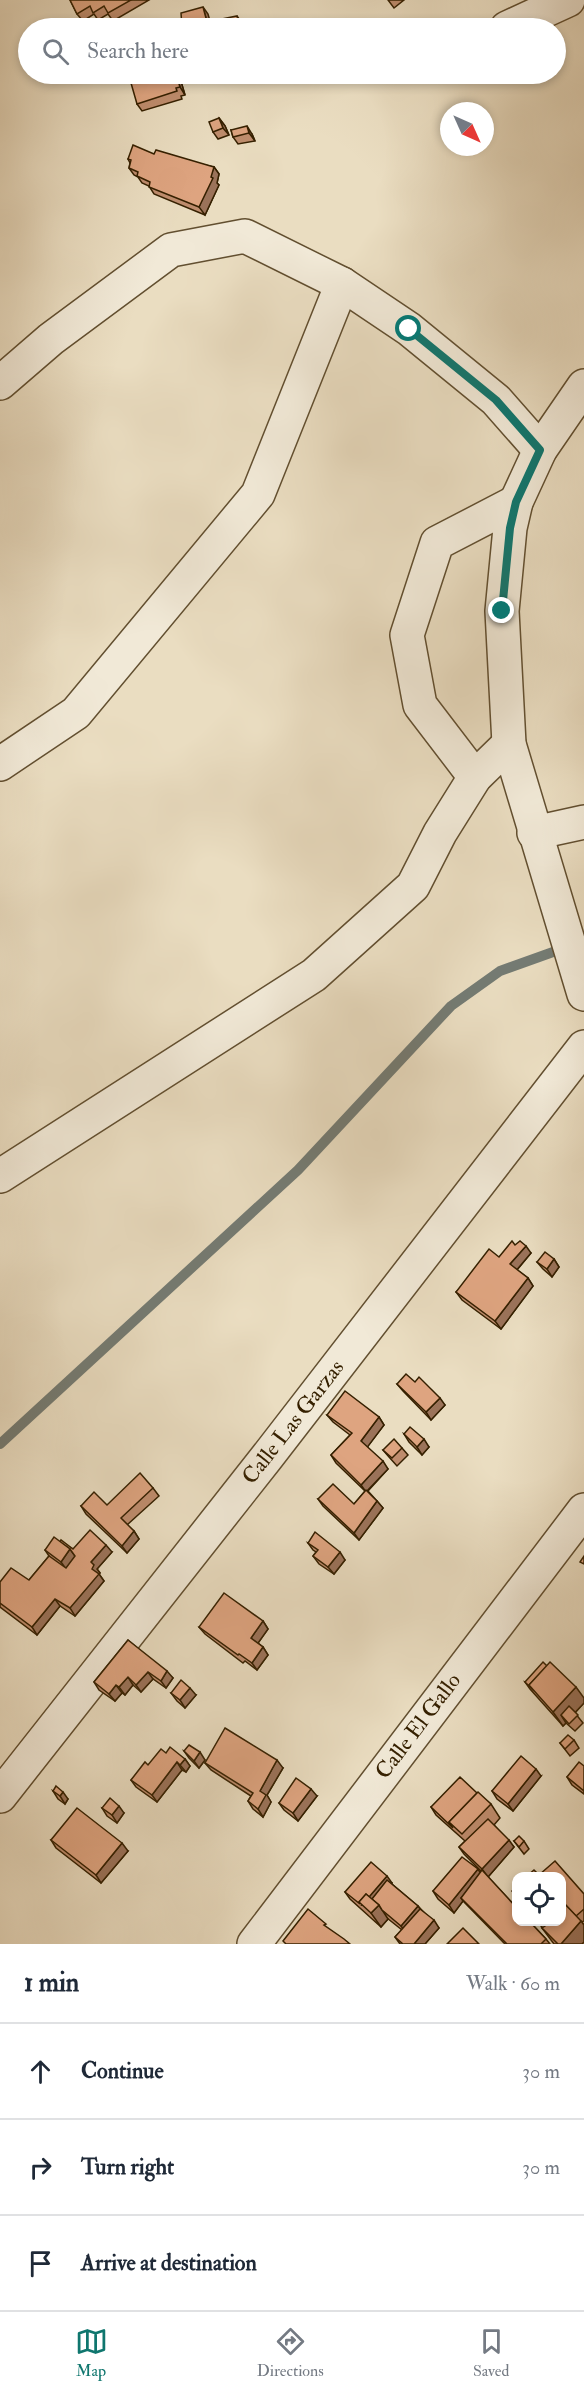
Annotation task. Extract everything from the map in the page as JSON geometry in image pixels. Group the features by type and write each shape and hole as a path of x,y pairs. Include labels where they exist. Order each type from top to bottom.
{"street":[{"path":"529,18 568,0"},
{"path":"0,383 51,339 171,250 245,236 342,284 409,329 496,400 540,450"},
{"path":"0,764 76,713 258,494 342,284"},
{"path":"584,386 540,450 516,502 510,528 502,611 510,744 534,833 584,994"},
{"path":"475,777 420,705 406,635 437,543 516,502"},
{"path":"0,1176 314,975 413,886 440,833 475,777 510,744"},
{"path":"534,833 584,822"},
{"name":"Calle Las Garzas","path":"0,1796 267,1457 584,1047"},
{"name":"Calle El Gallo","path":"254,1944 584,1510"}],"building":[{"path":"70,0 131,0 108,13 104,6 93,13 90,6 77,14"},
{"path":"203,7 206,18 181,18 181,13"},
{"path":"131,84 179,84 180,87 176,88 177,91 137,104"},
{"path":"219,118 223,128 213,132 209,122"},
{"path":"247,126 249,133 233,137 231,130"},
{"path":"133,145 154,154 156,150 214,167 211,177 213,178 199,207 149,187 150,182 137,176 138,172 129,168 131,160 128,159"},
{"path":"512,1241 515,1245 520,1241 526,1246 510,1264 528,1278 495,1321 456,1292 489,1249 499,1257"},
{"path":"545,1252 554,1259 547,1269 537,1262"},
{"path":"406,1374 415,1382 419,1377 440,1398 426,1412 397,1384"},
{"path":"345,1391 379,1417 361,1441 383,1461 361,1485 331,1455 352,1433 327,1415"},
{"path":"410,1427 424,1439 417,1447 404,1434"},
{"path":"394,1439 402,1448 392,1458 383,1450"},
{"path":"140,1473 153,1488 121,1518 134,1531 122,1546 81,1506 94,1492 107,1505"},
{"path":"333,1484 354,1504 366,1490 377,1501 354,1533 318,1499"},
{"path":"90,1530 106,1545 91,1562 94,1565 92,1569 99,1574 70,1608 55,1599 32,1627 0,1603 0,1582 11,1568 29,1580 49,1556 66,1568 75,1556 60,1542 61,1540 73,1549"},
{"path":"315,1532 340,1552 328,1567 313,1556 318,1550 308,1543"},
{"path":"54,1537 70,1549 61,1562 45,1550"},
{"path":"224,1593 263,1621 251,1638 263,1647 252,1663 199,1627"},
{"path":"128,1640 167,1671 161,1681 148,1672 136,1685 128,1677 119,1687 116,1685 109,1694 94,1682"},
{"path":"543,1662 547,1666 529,1685 534,1691 525,1682"},
{"path":"550,1662 576,1687 553,1712 529,1685"},
{"path":"181,1680 190,1688 180,1700 171,1693"},
{"path":"569,1706 578,1715 569,1724 561,1715"},
{"path":"225,1728 277,1760 260,1791 266,1795 258,1809 248,1801 253,1793 205,1763"},
{"path":"568,1735 574,1740 565,1749 560,1743"},
{"path":"189,1745 200,1752 194,1761 184,1751"},
{"path":"170,1747 185,1759 180,1765 177,1762 152,1795 131,1780 145,1762 148,1765 161,1749 166,1753"},
{"path":"521,1756 536,1769 508,1804 492,1791"},
{"path":"579,1762 584,1766 584,1791 567,1777"},
{"path":"460,1777 477,1793 449,1822 453,1828 431,1807"},
{"path":"296,1778 311,1789 293,1813 279,1803"},
{"path":"56,1786 63,1792 60,1796 53,1791"},
{"path":"478,1792 491,1804 462,1834 449,1822"},
{"path":"110,1798 119,1806 112,1815 102,1808"},
{"path":"77,1808 122,1843 96,1875 51,1840"},
{"path":"488,1819 509,1840 482,1869 459,1847"},
{"path":"519,1836 524,1841 519,1847 514,1841"},
{"path":"462,1857 478,1869 449,1905 433,1891"},
{"path":"555,1861 565,1872 542,1872"},
{"path":"371,1862 387,1876 369,1897 366,1894 359,1902 360,1904 345,1892"},
{"path":"482,1870 512,1903 512,1926 534,1926 546,1939 541,1944 507,1944 461,1898"},
{"path":"566,1874 584,1894 584,1909 576,1916 566,1905"},
{"path":"387,1880 418,1906 401,1926 372,1899"},
{"path":"366,1894 379,1905 371,1913 359,1902"},
{"path":"566,1905 581,1921 561,1944 558,1944 542,1928 566,1926"},
{"path":"308,1909 326,1924 324,1925 350,1944 286,1944 283,1941"},
{"path":"420,1909 434,1920 414,1944 403,1944 395,1937"},
{"path":"463,1928 479,1944 447,1944"}],"waterway":[{"path":"0,1444 298,1170 451,1006 500,971 567,947"}],"route":[{"path":"409,329 496,400 540,450 516,502 510,528 502,611"}]}
